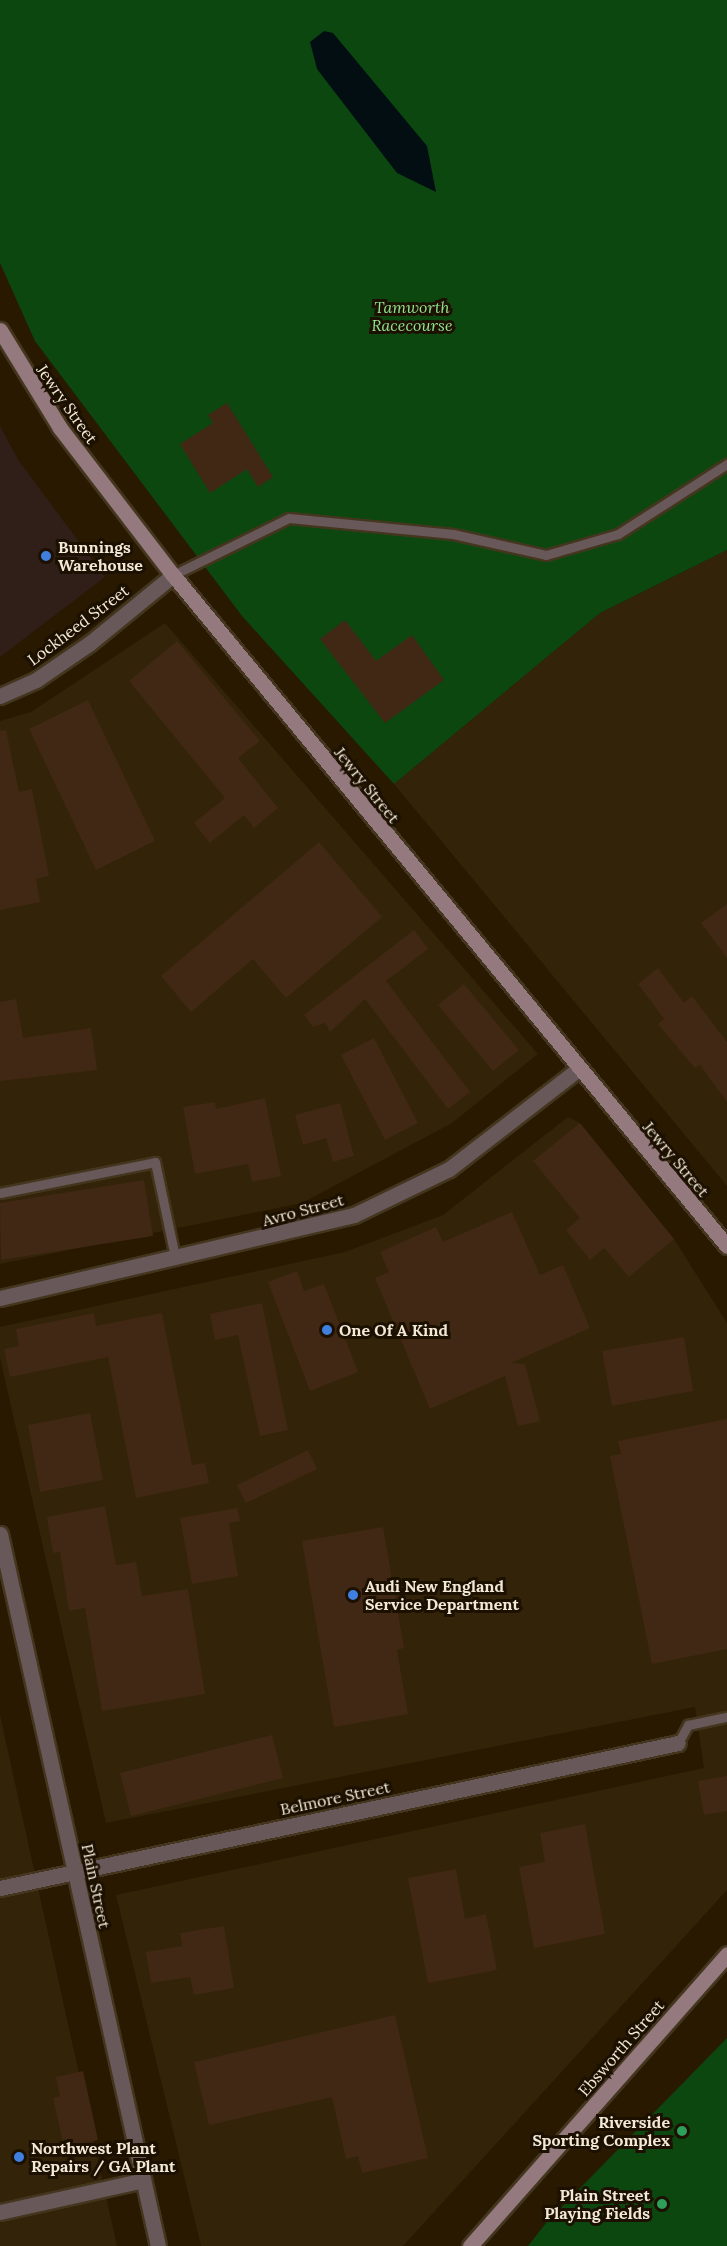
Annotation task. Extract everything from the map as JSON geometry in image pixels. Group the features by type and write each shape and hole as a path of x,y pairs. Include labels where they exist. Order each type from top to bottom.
{"main road":[{"name":"Jewry Street","path":"0,330 60,428 173,575 577,1070 727,1246"},
{"name":"Ebsworth Street","path":"470,2246 727,1954"}],"street":[{"name":"Lockheed Street","path":"0,696 36,680 90,643 173,575"},
{"name":"Avro Street","path":"0,1298 175,1257 297,1232 403,1194 448,1169 577,1070"},
{"name":"Plain Street","path":"0,1534 75,1871 140,2181 158,2246"},
{"name":"Belmore Street","path":"0,1888 678,1743"},
{"path":"0,2212 140,2181"}],"lane":[{"path":"173,575 289,518 453,534 546,555 618,534 727,464"},
{"path":"0,1192 154,1162 175,1257"},
{"path":"678,1743 688,1725 727,1717"}],"shaded area":[{"path":"324,31 333,33 427,146 436,192 397,173 317,69 310,42"},
{"name":"Bunnings Warehouse","path":"0,426 19,461 105,577 0,657"},
{"path":"727,550 727,1186 394,784 600,613"},
{"path":"165,623 538,1054 452,1123 302,1203 0,1264 0,721 31,712"},
{"path":"568,1117 580,1123 674,1239 727,1323 727,1890 403,2246 201,2246 116,1895 704,1768 695,1707 106,1823 0,1358 0,1327 345,1252 443,1215"},
{"path":"0,1715 117,2246 0,2246"}],"green space":[{"name":"Tamworth Racecourse","path":"0,0 727,0 727,550 600,613 394,784 242,616 35,341 0,263"},
{"name":"Riverside Sporting Complex","path":"727,2038 727,2246 528,2246 546,2223"}],"building":[{"path":"227,403 273,477 258,487 247,469 210,493 180,444 213,423 208,415"},
{"path":"345,620 376,661 412,635 444,680 385,723 320,639"},
{"path":"177,641 260,741 238,758 278,808 254,828 244,815 210,843 194,823 225,798 129,681"},
{"path":"88,700 155,841 96,870 29,729"},
{"path":"6,730 19,792 32,789 49,876 36,879 40,902 0,910 0,731"},
{"path":"319,842 382,917 286,998 253,959 191,1012 161,976"},
{"path":"727,904 727,958 701,923"},
{"path":"414,930 428,949 386,981 470,1092 448,1109 365,999 330,1032 325,1023 313,1027 304,1015"},
{"path":"658,968 684,1003 692,996 727,1042 727,1102 700,1065 695,1068 658,1024 664,1019 638,984"},
{"path":"464,984 519,1050 493,1071 438,1005"},
{"path":"16,999 23,1038 91,1028 97,1070 0,1081 0,1002"},
{"path":"374,1038 418,1123 385,1140 341,1055"},
{"path":"265,1098 281,1176 252,1182 248,1164 195,1174 183,1107 215,1102 216,1109"},
{"path":"340,1103 354,1156 333,1162 326,1138 303,1145 295,1115"},
{"path":"580,1123 674,1239 629,1277 604,1248 590,1260 566,1230 580,1218 533,1161"},
{"path":"144,1180 153,1236 1,1260 0,1203"},
{"path":"512,1212 540,1275 563,1265 590,1328 511,1363 525,1364 540,1421 518,1426 505,1376 430,1409 375,1278 389,1272 380,1252 436,1227 443,1242"},
{"path":"297,1271 304,1291 324,1284 358,1372 310,1391 268,1282"},
{"path":"262,1303 288,1430 260,1436 238,1335 215,1340 210,1314"},
{"path":"94,1313 96,1326 162,1313 192,1465 205,1463 209,1483 136,1498 108,1357 10,1377 4,1349 19,1346 16,1329"},
{"path":"684,1337 693,1391 612,1406 602,1351"},
{"path":"90,1413 103,1480 40,1492 28,1425"},
{"path":"727,1419 727,1649 652,1664 610,1456 621,1454 618,1441"},
{"path":"308,1450 317,1469 246,1503 237,1485"},
{"path":"105,1506 116,1565 136,1562 142,1596 188,1589 205,1694 102,1711 85,1608 69,1611 60,1552 53,1553 47,1517"},
{"path":"237,1508 240,1521 229,1523 238,1576 192,1584 180,1518"},
{"name":"Audi New England Service Department","path":"383,1527 404,1648 397,1650 408,1714 334,1727 302,1541"},
{"path":"272,1735 283,1778 131,1816 120,1773"},
{"path":"727,1776 727,1811 704,1815 698,1781"},
{"path":"585,1824 605,1934 534,1948 519,1867 545,1862 540,1833"},
{"path":"456,1869 465,1919 486,1914 497,1970 428,1983 408,1878"},
{"path":"224,1926 234,1988 194,1995 190,1977 151,1983 146,1952 182,1946 180,1933"},
{"path":"395,2015 428,2158 362,2173 358,2156 346,2159 332,2097 209,2125 194,2062"},
{"path":"83,2071 98,2140 64,2147 53,2098 60,2096 56,2077"}],"place":[{"name":"Bunnings Warehouse","path":"46,556"},
{"name":"One Of A Kind","path":"327,1330"},
{"name":"Audi New England Service Department","path":"353,1595"},
{"name":"Riverside Sporting Complex","path":"682,2131"},
{"name":"Northwest Plant Repairs / GA Plant","path":"19,2157"},
{"name":"Plain Street Playing Fields","path":"662,2204"}]}
